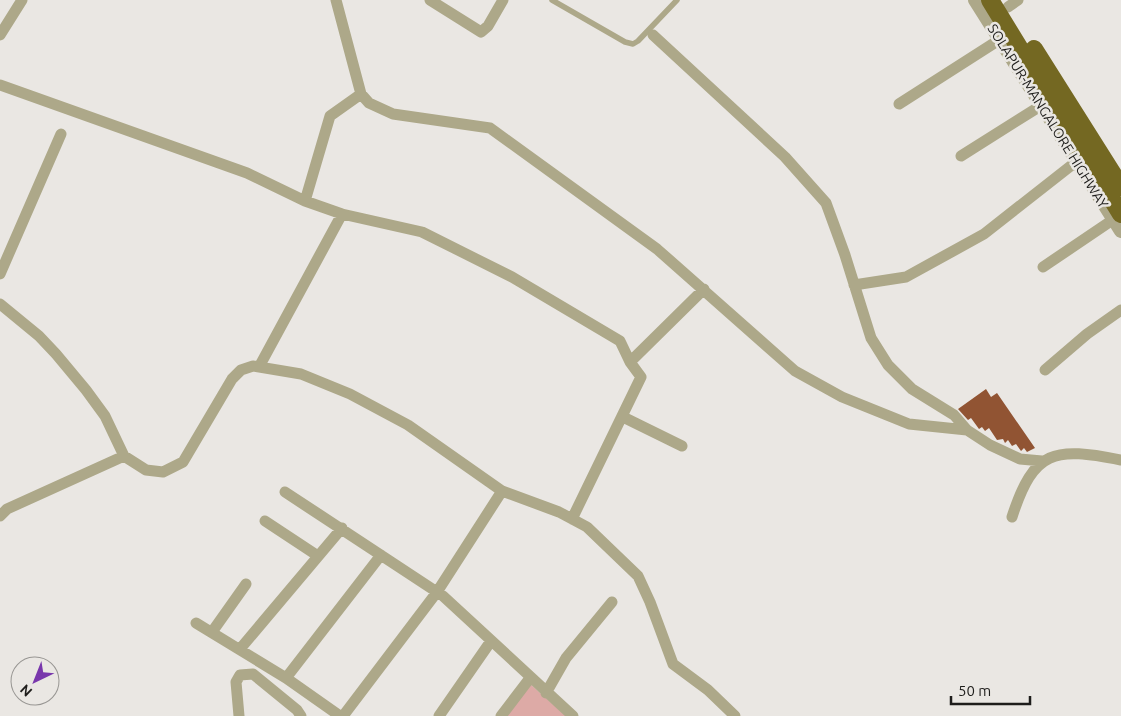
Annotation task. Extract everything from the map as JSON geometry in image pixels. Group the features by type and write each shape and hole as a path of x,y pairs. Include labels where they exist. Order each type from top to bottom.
{"highway":[{"path":"990,0 1119,221"},
{"path":"1010,2 1121,187"}],"street":[{"path":"0,35 22,0"},
{"path":"336,0 361,94 370,103 393,114 490,128 657,249 795,371 842,398 909,424 967,430"},
{"path":"430,0 481,32 488,26 503,0"},
{"name":"SOLAPUR-MANGALORE HIGHWAY","path":"975,0 1077,161 1119,221"},
{"path":"654,35 810,184 826,203 871,338 888,365 912,389 954,415 967,430 990,445 1020,459 1042,461"},
{"path":"899,104 999,40"},
{"path":"0,85 247,173 306,201 342,214 422,232 512,277 620,341 630,362 642,377 623,417 617,424 572,519"},
{"path":"306,201 330,116 361,94"},
{"path":"961,156 1042,106"},
{"path":"0,274 61,134"},
{"path":"854,285 906,277 984,234 1077,161"},
{"path":"259,367 342,214"},
{"path":"1043,267 1119,221"},
{"path":"630,362 704,289"},
{"path":"0,304 40,336 86,390 105,416 124,456 146,470 163,472 182,462 232,379 241,370 259,367 301,374 350,394 408,425 502,491 572,519 587,527 638,576 650,602 673,664 708,690 735,716"},
{"path":"1045,370 1087,334 1121,310"},
{"path":"623,417 682,446"},
{"path":"1012,517 1020,491 1032,470 1042,461 1058,454 1076,452 1121,460"},
{"path":"0,516 7,509 124,456"},
{"path":"196,623 286,678 342,716 437,592 502,491"},
{"path":"285,492 437,592 573,716"},
{"path":"265,521 318,556"},
{"path":"240,650 342,528"},
{"path":"286,678 381,555"},
{"path":"212,632 246,584"},
{"path":"546,693 566,658 612,602"},
{"path":"439,716 491,641"},
{"path":"238,716 236,682 240,675 253,674 288,702 301,716"},
{"path":"501,716 530,678"},
{"path":"288,702 290,716"}],"lane":[{"path":"552,0 625,42 633,44 678,0"}],"shaded area":[{"path":"529,683 566,716 504,716"}],"building":[{"path":"986,389 991,397 997,393 1035,448 1027,452 1024,448 1021,451 1016,444 1012,446 1008,440 1005,443 1003,439 997,440 989,428 985,431 982,427 979,429 971,418 968,420 958,409"}]}
